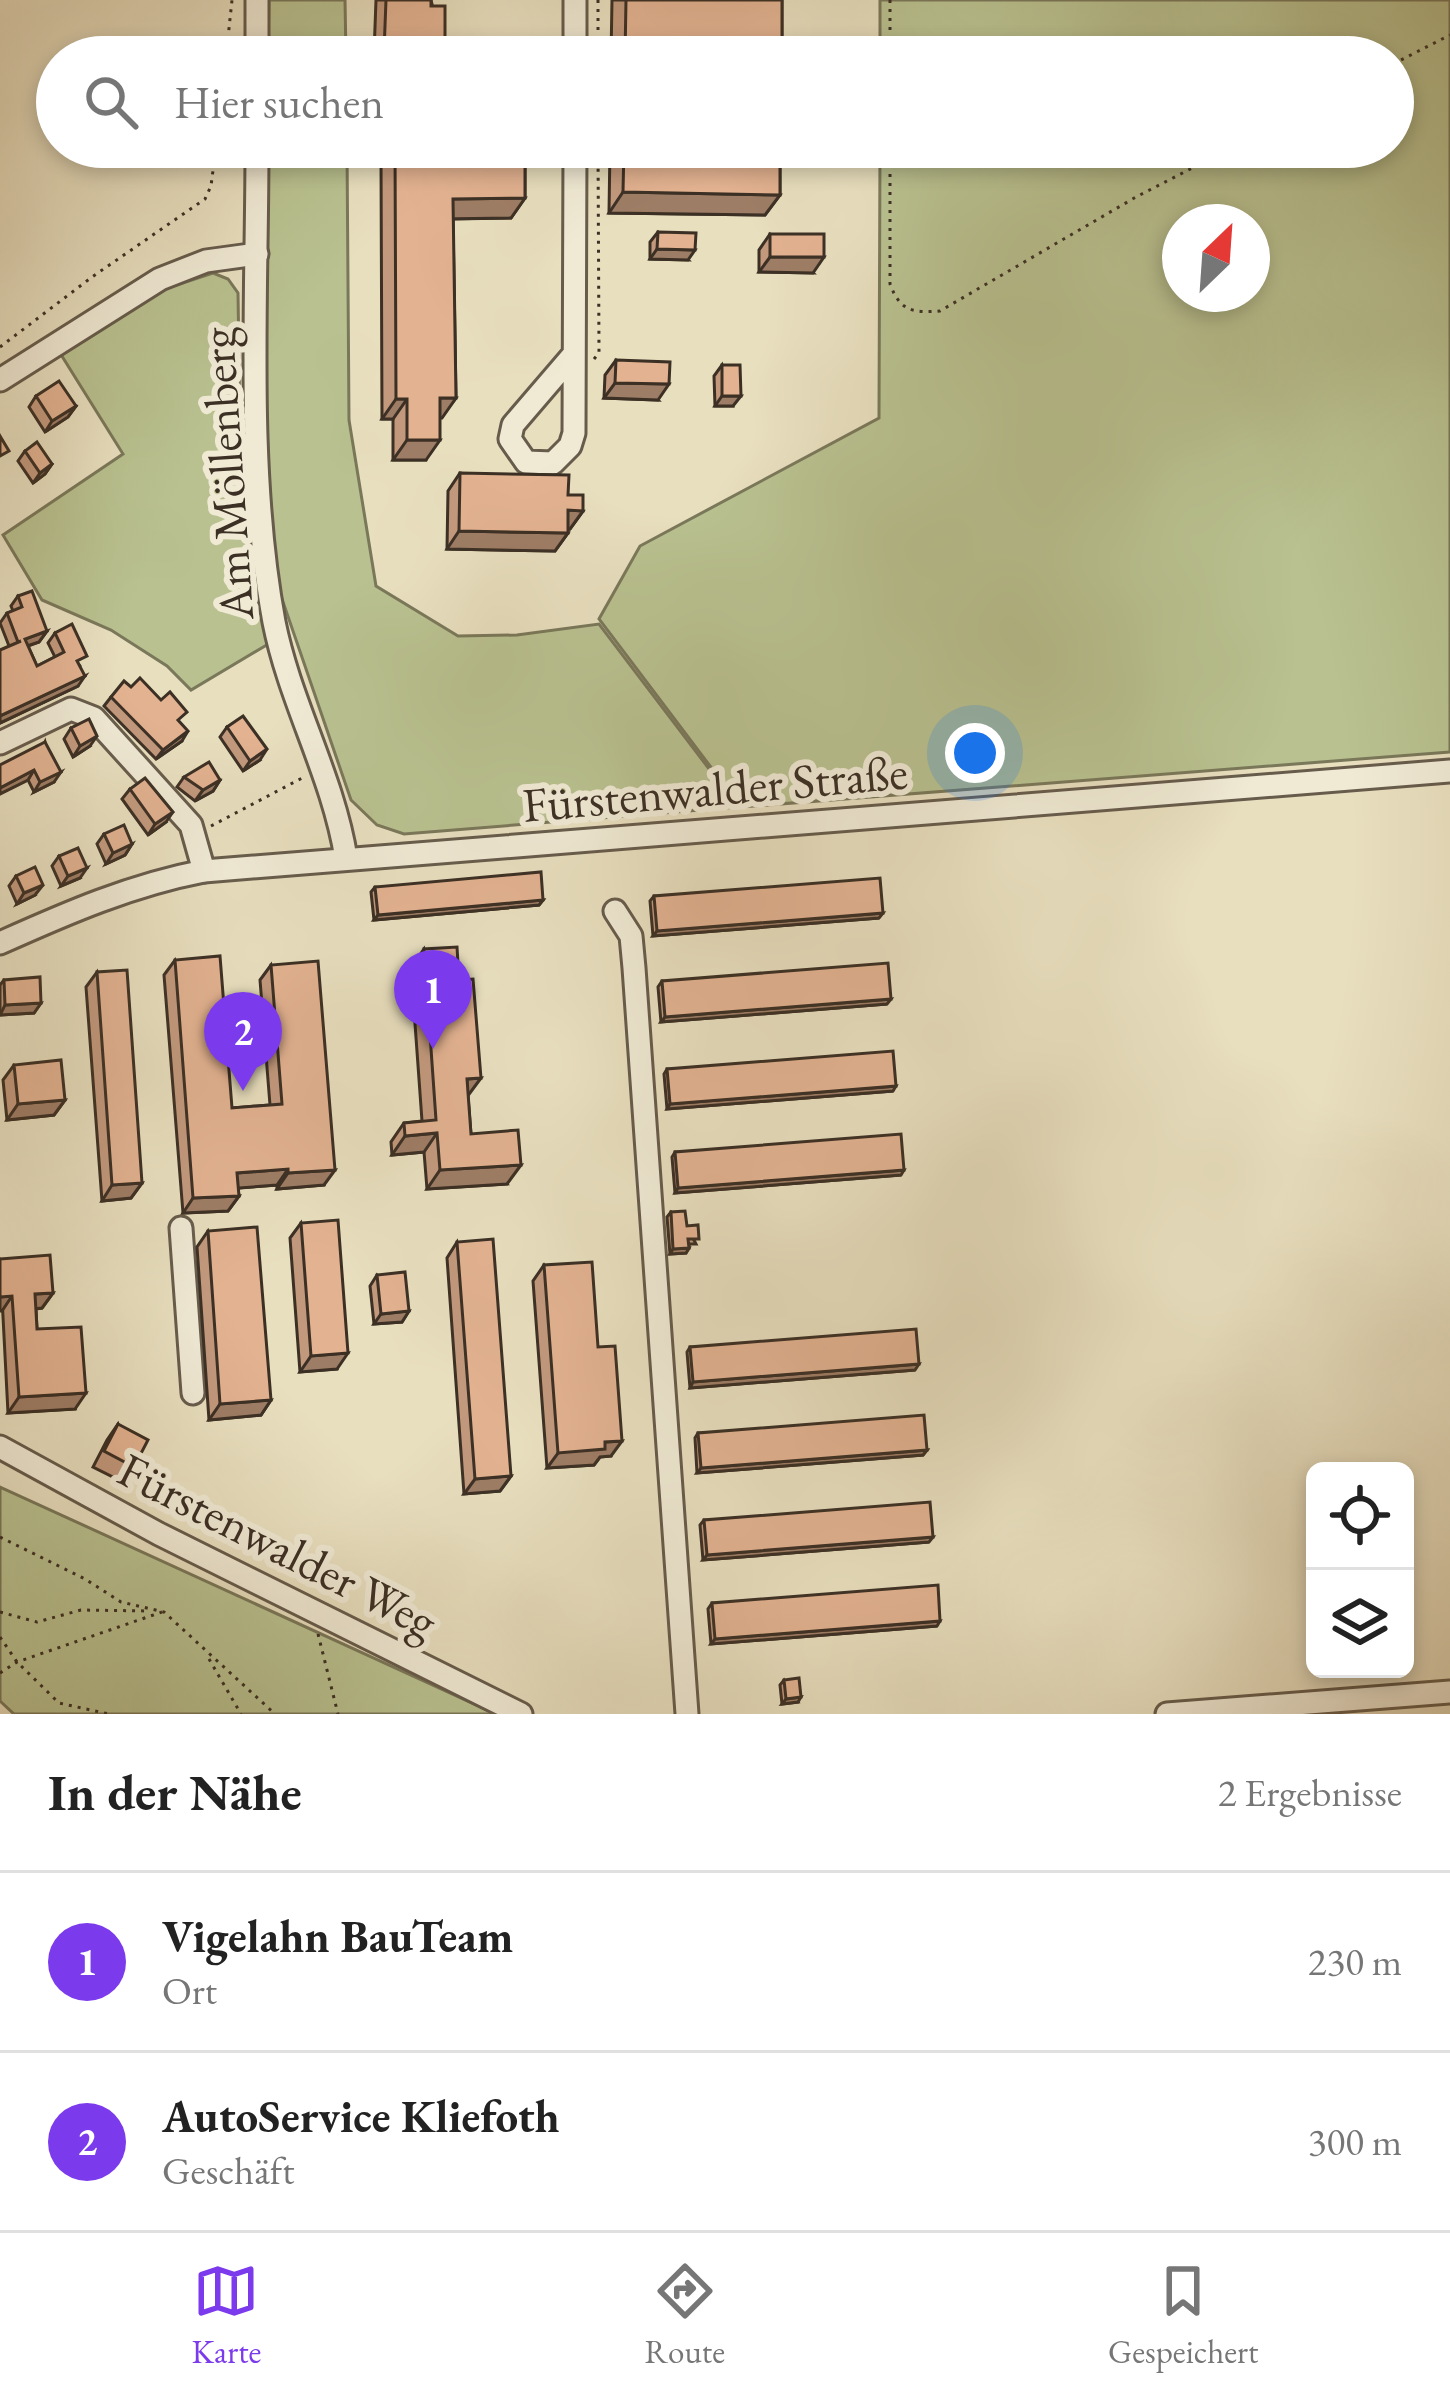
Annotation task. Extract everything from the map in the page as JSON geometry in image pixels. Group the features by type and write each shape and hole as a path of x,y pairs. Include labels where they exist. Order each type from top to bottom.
{"street":[{"path":"257,0 257,36"},
{"path":"575,0 575,36"},
{"name":"Am Möllenberg","path":"257,168 259,489 267,574 275,627 341,826 346,858"},
{"path":"573,358 513,425 510,439 526,463 553,464 570,446 574,421 575,168"},
{"path":"0,380 160,279 206,261 257,254"},
{"path":"0,743 71,709 94,718 196,834 204,871"},
{"name":"Fürstenwalder Straße","path":"0,942 102,898 155,880 204,871 1450,771"},
{"path":"614,911 632,936 687,1714"},
{"path":"181,1228 194,1393"},
{"name":"Fürstenwalder Weg","path":"0,1447 124,1516 521,1714"},
{"path":"1167,1714 1450,1691"}],"path":[{"path":"228,36 232,0"},
{"path":"598,0 598,36"},
{"path":"890,0 890,36"},
{"path":"1414,53 1450,34"},
{"path":"0,347 206,199 213,168"},
{"path":"573,358 593,361 599,353 598,168"},
{"path":"890,168 890,284 897,304 912,313 940,311 1192,168"},
{"path":"196,834 321,768"},
{"path":"0,1537 121,1602 164,1612 275,1714"},
{"path":"311,1608 338,1714"},
{"path":"0,1612 37,1622 81,1610 164,1612"},
{"path":"0,1673 17,1662 164,1612"},
{"path":"0,1637 17,1662 59,1702 109,1714"},
{"path":"205,1652 241,1714"}],"green space":[{"path":"269,0 345,0 346,36 268,36"},
{"path":"880,0 1450,0 1450,752 741,807 599,619 640,546 879,418 880,168 1414,168 1414,36 880,36"},
{"path":"267,168 347,168 349,420 376,586 458,636 517,635 599,624 738,807 404,834 377,825 351,800 271,567 263,488"},
{"path":"213,273 228,279 238,293 241,491 249,573 270,643 191,690 167,666 111,630 42,600 3,535 123,454 60,353 158,291"},
{"path":"0,1487 496,1714 14,1714 0,1701"}],"building":[{"path":"386,0 431,0 431,6 445,6 445,36 385,36"},
{"path":"626,0 782,0 782,36 625,36"},
{"path":"395,168 525,168 525,198 453,199 456,398 440,398 440,440 407,440 407,399 396,399"},
{"path":"624,168 780,168 780,195 623,192"},
{"path":"658,232 696,233 695,250 657,249"},
{"path":"770,234 824,234 824,257 770,257"},
{"path":"616,360 670,362 669,384 615,383"},
{"path":"722,365 740,365 741,396 722,396"},
{"path":"59,381 76,406 52,421 36,396"},
{"path":"37,442 52,464 40,473 25,451"},
{"path":"460,473 569,475 568,495 583,495 583,511 568,510 568,533 459,531"},
{"path":"32,591 47,631 25,639 37,666 64,652 55,633 72,624 87,656 77,661 85,676 0,716 0,650 21,641 7,613 22,607 18,596"},
{"path":"140,678 161,700 170,692 187,712 178,720 188,731 163,750 111,697 124,681 131,687"},
{"path":"243,716 267,749 250,761 227,727"},
{"path":"89,719 97,736 80,746 71,728"},
{"path":"45,742 61,772 40,782 34,770 0,788 0,765"},
{"path":"209,762 220,780 203,790 184,777"},
{"path":"145,778 173,812 155,824 130,789"},
{"path":"124,825 132,844 113,853 104,834"},
{"path":"78,848 87,868 68,876 59,856"},
{"path":"35,867 43,885 24,893 16,876"},
{"path":"541,872 543,900 378,915 375,887"},
{"path":"880,878 883,913 657,931 654,896"},
{"path":"457,947 459,980 473,979 481,1078 467,1079 471,1134 518,1130 521,1165 440,1170 437,1133 405,1136 404,1123 436,1120 424,949"},
{"path":"220,956 232,1108 282,1104 271,965 318,961 335,1170 237,1173 239,1196 193,1198 175,960"},
{"path":"888,963 891,999 665,1017 662,981"},
{"path":"127,970 142,1183 112,1185 97,972"},
{"path":"40,977 41,1003 5,1005 4,980"},
{"path":"893,1051 896,1086 670,1104 667,1069"},
{"path":"61,1060 65,1100 18,1104 14,1065"},
{"path":"901,1134 904,1170 678,1188 675,1152"},
{"path":"685,1211 687,1226 698,1225 699,1239 688,1239 689,1248 673,1249 671,1212"},
{"path":"338,1220 348,1353 311,1356 301,1223"},
{"path":"257,1227 271,1400 220,1404 208,1231"},
{"path":"493,1239 511,1476 475,1479 457,1242"},
{"path":"50,1255 53,1293 35,1294 37,1329 81,1327 86,1393 19,1397 12,1296 0,1297 0,1259"},
{"path":"592,1262 598,1347 615,1346 622,1441 605,1442 605,1449 558,1453 544,1265"},
{"path":"405,1272 409,1311 381,1314 377,1275"},
{"path":"916,1329 919,1364 693,1382 690,1347"},
{"path":"924,1415 927,1450 701,1468 698,1433"},
{"path":"118,1424 148,1440 134,1467 104,1451"},
{"path":"930,1502 933,1537 707,1555 704,1520"},
{"path":"938,1585 940,1621 715,1639 712,1603"},
{"path":"799,1678 801,1697 786,1699 784,1680"}],"place":[{"name":"Vigelahn BauTeam","path":"433,1049"},
{"name":"AutoService Kliefoth","path":"243,1091"}]}
